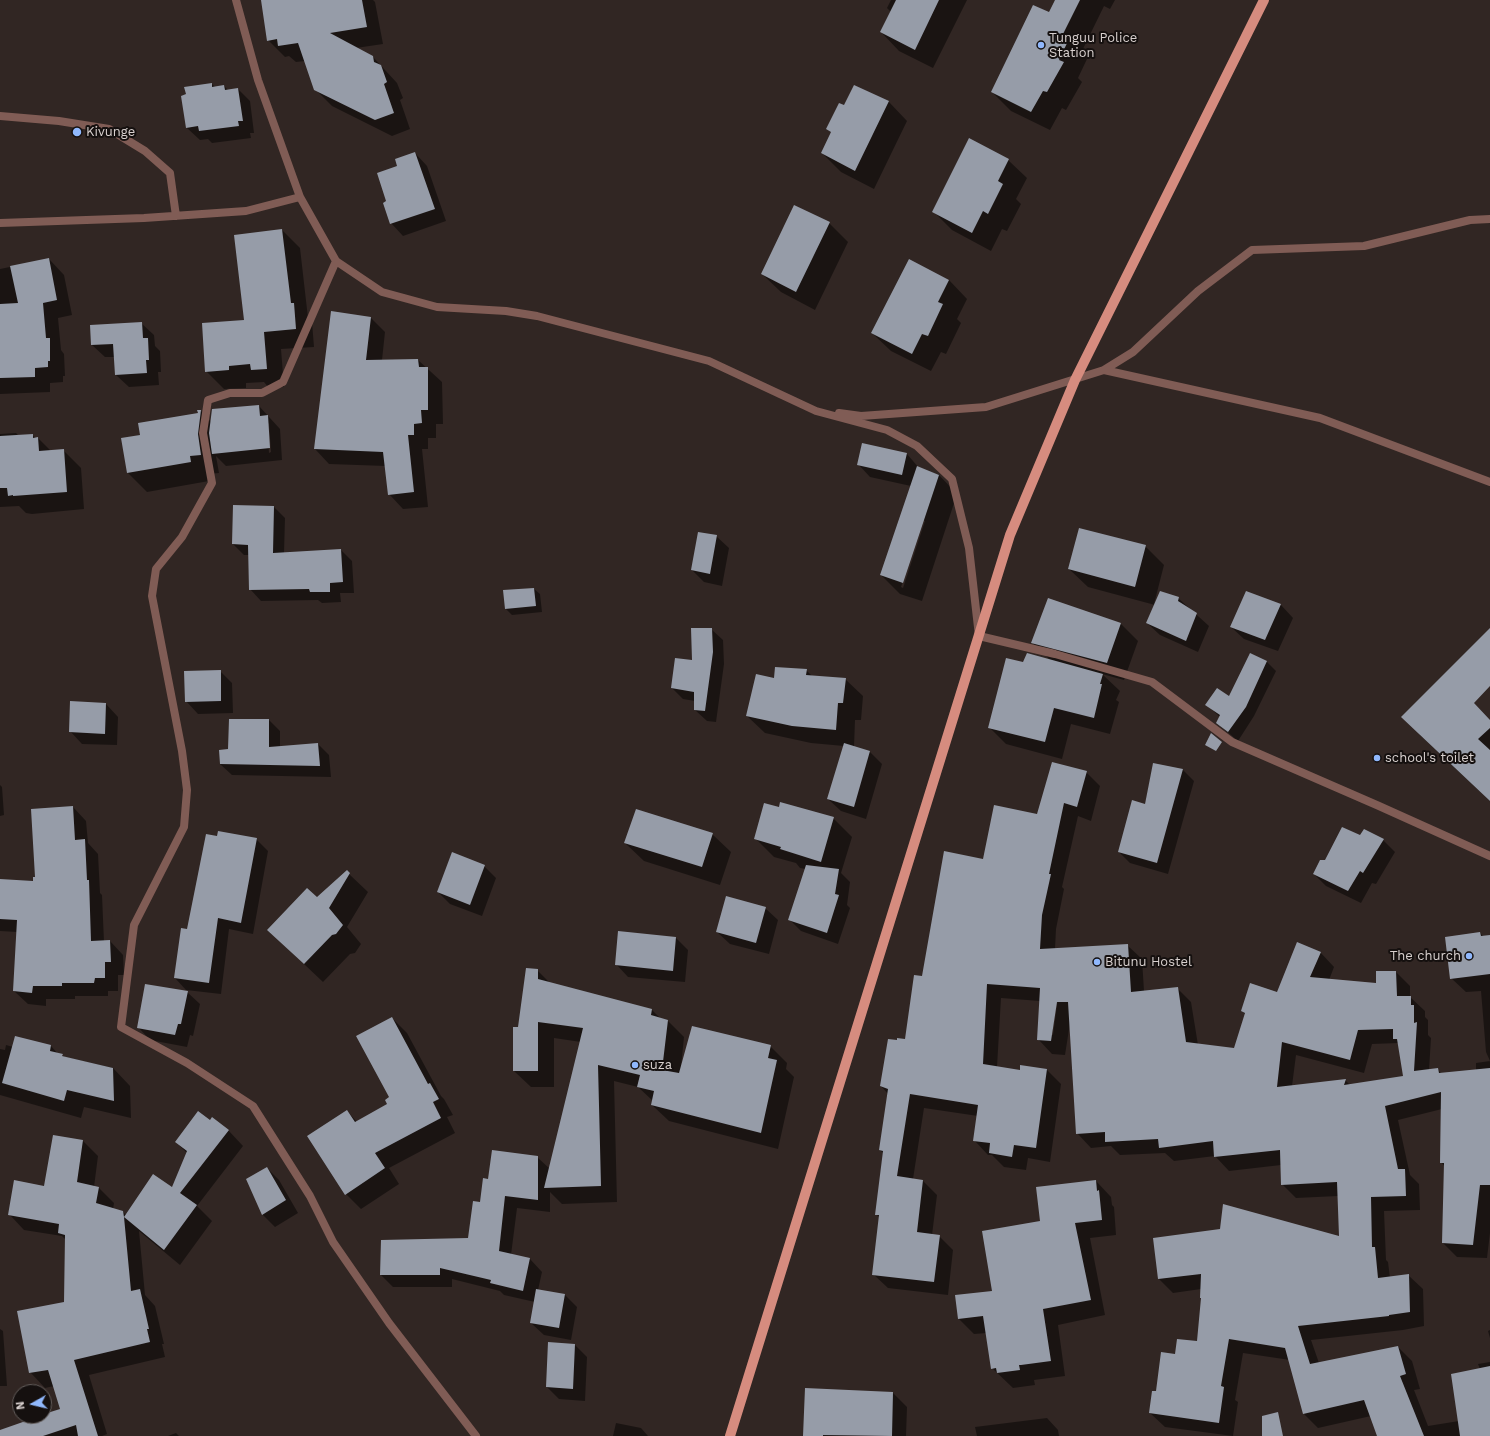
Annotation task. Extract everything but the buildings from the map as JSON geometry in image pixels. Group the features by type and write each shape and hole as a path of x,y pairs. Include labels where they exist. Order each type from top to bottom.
{"main road":[{"path":"730,1436 1010,535 1075,380 1264,0"}],"street":[{"path":"236,0 258,80 300,197 336,261 382,292 437,307 506,311 537,316 709,361 816,411 887,430 918,446 952,479 968,548 979,636 1056,654 1152,682 1232,742 1490,856"},
{"path":"0,116 59,121 110,129 145,151 170,173 176,216"},
{"path":"0,223 176,216 246,211 300,197"},
{"path":"816,411 862,416 986,407 1104,370 1133,352 1198,291 1252,250 1364,246 1470,220 1490,219"},
{"path":"336,261 283,382 262,394 230,393 208,400 203,433 212,483 182,537 156,569 152,596 182,751 187,790 184,827 134,925 121,1027 187,1063 253,1106 310,1196 333,1242 388,1324 476,1436"},
{"path":"1104,370 1320,418 1490,482"}],"place":[{"name":"Tunguu Police Station","path":"1041,45"},
{"name":"Kivunge","path":"77,132"},
{"name":"school's toilet","path":"1377,758"},
{"name":"The church","path":"1469,956"},
{"name":"Bitunu Hostel","path":"1097,962"},
{"name":"suza","path":"635,1065"}]}
